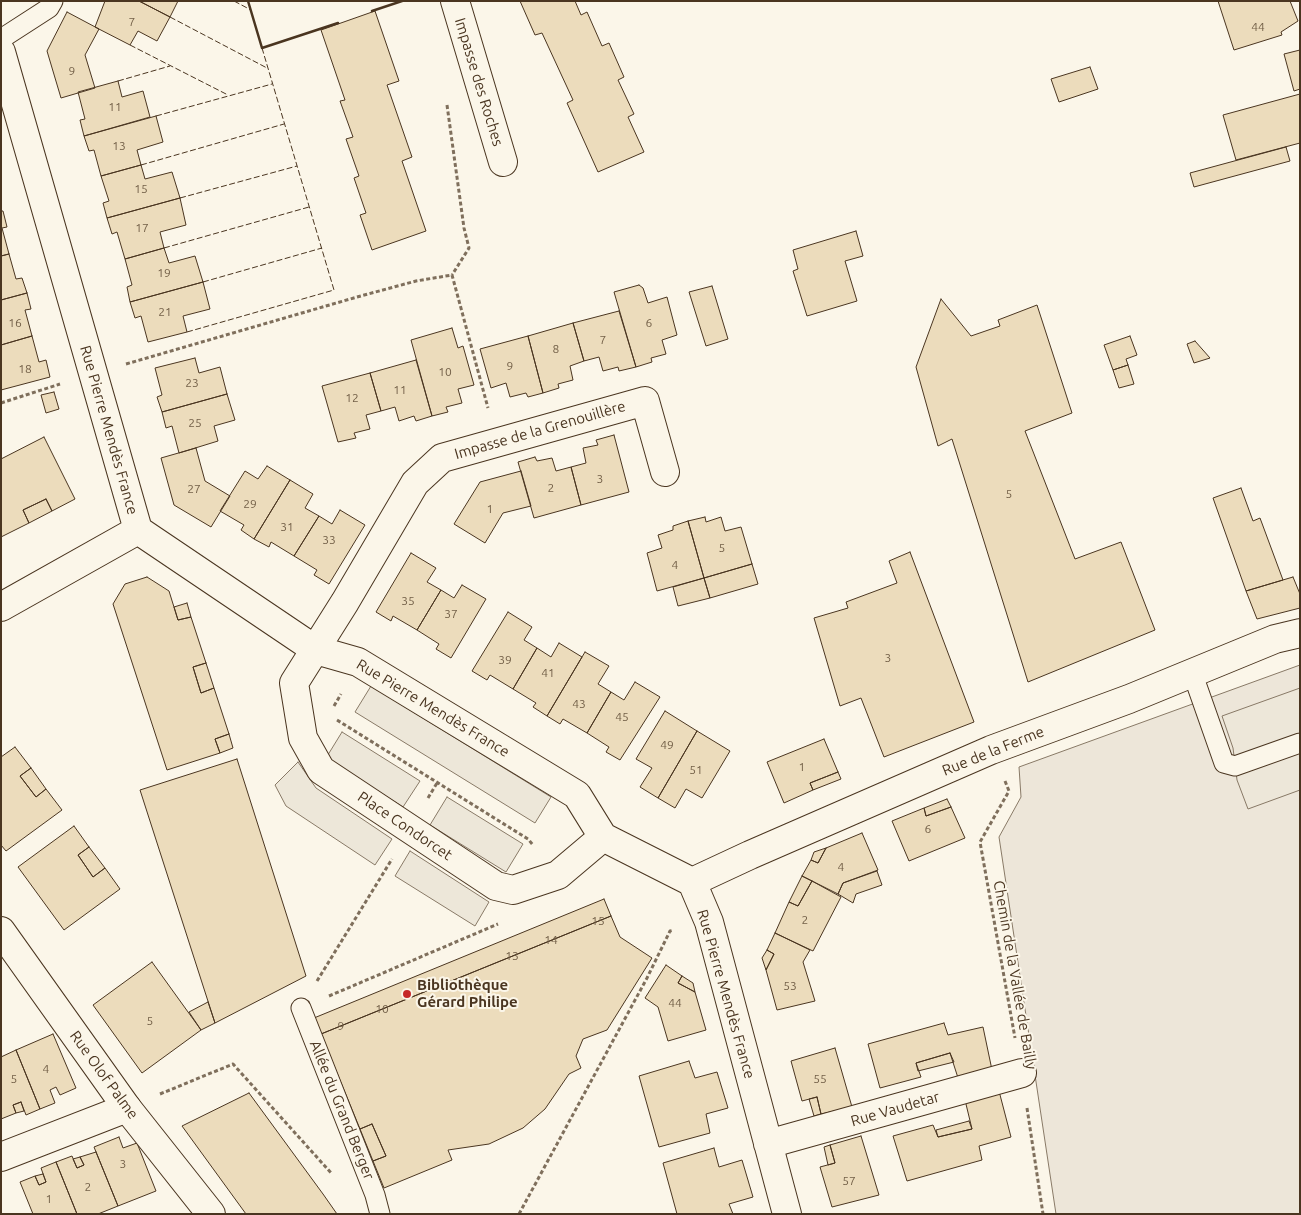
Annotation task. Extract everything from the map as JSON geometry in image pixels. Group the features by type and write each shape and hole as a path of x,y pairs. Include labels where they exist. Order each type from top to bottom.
{"street":[{"name":"Impasse des Roches","path":"455,1 503,162"},
{"name":"Rue Pierre Mendès France","path":"1,52 138,530 316,650 358,662 577,795 603,837"},
{"name":"Impasse de la Grenouillère","path":"316,650 415,483 442,458 645,401 665,472"},
{"path":"1,607 138,530"},
{"name":"Rue de la Ferme","path":"692,882 992,750 1129,699 1275,639 1300,633"},
{"name":"Place Condorcet","path":"316,650 294,683 304,738 321,770 409,830 496,886 513,890 558,875 603,837"},
{"path":"603,837 692,882"},
{"name":"Rue Pierre Mendès France","path":"692,882 709,922 787,1214"},
{"name":"Rue Olof Palme","path":"1,931 127,1108 211,1214"},
{"name":"Rue Vaudetar","path":"768,1144 1022,1073"},
{"path":"1,1157 127,1108"}],"lane":[{"path":"1,39 49,8 53,1"},
{"path":"1192,672 1224,763 1235,766 1300,743"},
{"name":"Allée du Grand Berger","path":"301,1008 375,1195 380,1214"}],"path":[{"path":"1,403 93,374 365,295 452,274 469,248 464,228 446,100"},
{"path":"452,274 498,441"},
{"path":"334,708 358,662"},
{"path":"330,715 528,839 558,875"},
{"name":"Chemin de la Vallée de Bailly","path":"992,750 1009,791 980,842 1022,1073 1044,1214"},
{"path":"301,1008 437,783"},
{"path":"301,1008 506,921"},
{"path":"519,1214 647,978 670,931 709,922"},
{"name":"Allée du Grand Berger","path":"127,1108 233,1064 336,1178"}],"shaded area":[{"path":"1300,665 1300,1214 1056,1214 999,837 1021,797 1019,767"},
{"path":"371,686 551,797 535,823 355,712"},
{"path":"1300,688 1300,790 1248,809 1237,780 1233,748 1222,716"},
{"path":"342,732 420,781 403,807 326,758"},
{"path":"298,762 316,788 392,839 375,865 286,806 275,785"},
{"path":"447,797 523,844 506,872 430,825"},
{"path":"410,851 489,902 475,926 395,876"}],"building":[{"path":"105,1 139,1 170,17 157,41 138,31 130,45 95,27"},
{"path":"139,1 178,1 170,17"},
{"path":"520,1 575,1 581,15 587,12 602,46 609,43 624,77 618,80 634,114 628,117 644,152 598,172 567,103 573,100 542,33 535,35"},
{"path":"1218,1 1290,1 1298,21 1281,32 1282,35 1234,50"},
{"path":"375,11 399,81 387,85 412,157 402,161 426,231 372,250 360,215 366,213 354,178 359,176 346,139 353,137 340,101 345,100 321,30"},
{"path":"67,12 99,29 85,55 95,88 61,98 47,51"},
{"path":"1300,50 1300,89 1294,91 1284,54"},
{"path":"1090,67 1098,89 1059,102 1051,79"},
{"path":"118,81 122,97 143,91 150,117 84,136 80,120 85,119 78,92"},
{"path":"1300,94 1300,143 1236,160 1223,115"},
{"path":"156,116 163,142 137,150 141,165 101,176 94,150 89,151 84,136"},
{"path":"1286,147 1290,161 1194,187 1190,173"},
{"path":"141,165 145,179 172,172 180,198 107,218 103,203 109,201 101,176"},
{"path":"180,198 186,225 160,232 164,248 125,259 117,232 112,234 107,218"},
{"path":"1,211 3,211 7,227 2,228 9,254 1,256"},
{"path":"856,231 863,256 845,261 857,301 807,316 793,271 798,269 793,250"},
{"path":"164,248 169,263 195,256 203,282 130,302 127,287 132,285 125,259"},
{"path":"9,254 16,279 22,278 27,293 1,300 1,256"},
{"path":"203,282 210,309 183,316 187,332 148,342 141,316 135,318 130,302"},
{"path":"639,285 643,288 648,303 667,297 677,335 662,340 666,354 651,358 652,362 636,367 614,292"},
{"path":"712,286 728,339 706,346 689,292"},
{"path":"27,293 31,309 25,310 32,336 1,345 1,300"},
{"path":"941,299 971,336 1000,326 998,320 1037,305 1072,413 1025,431 1075,559 1121,542 1155,630 1028,682 952,439 938,446 916,367"},
{"path":"619,311 636,367 619,371 618,367 603,371 599,357 584,361 573,323"},
{"path":"573,323 584,361 570,366 573,380 558,384 559,388 543,393 528,336"},
{"path":"452,328 458,348 463,346 474,385 458,389 462,403 446,407 448,412 432,416 411,340"},
{"path":"32,336 39,362 46,360 50,377 1,390 1,345"},
{"path":"528,336 543,393 528,397 526,393 510,397 506,383 491,388 480,349"},
{"path":"1130,336 1137,355 1126,359 1128,365 1113,370 1104,345"},
{"path":"1195,341 1210,358 1194,363 1187,344"},
{"path":"195,358 199,373 220,367 227,394 162,412 157,397 162,395 155,368"},
{"path":"416,360 432,416 416,421 414,416 399,421 395,407 381,411 370,373"},
{"path":"1128,365 1134,384 1119,388 1113,370"},
{"path":"370,373 381,411 366,415 370,429 354,433 356,438 338,442 322,386"},
{"path":"54,392 59,409 46,413 41,395"},
{"path":"227,394 235,420 214,426 218,441 179,453 172,426 166,428 162,412"},
{"path":"614,435 629,492 581,505 571,467 586,463 583,448 598,445 596,440"},
{"path":"44,437 75,499 52,511 46,499 23,510 29,523 1,537 1,459"},
{"path":"196,448 205,481 230,496 211,527 174,505 161,458"},
{"path":"535,457 537,461 552,458 556,471 571,467 581,505 534,518 518,462"},
{"path":"267,466 290,480 254,539 241,530 244,525 220,511 245,471 258,479"},
{"path":"521,471 531,506 503,513 485,543 454,524 480,482"},
{"path":"290,480 313,494 305,508 319,516 294,556 271,542 269,547 254,539"},
{"path":"1241,488 1253,521 1260,518 1283,580 1246,591 1213,498"},
{"path":"46,499 52,511 29,523 23,510"},
{"path":"340,510 365,525 329,584 314,575 317,570 294,556 319,516 332,524"},
{"path":"705,517 706,522 721,517 725,531 741,527 752,564 704,578 688,521"},
{"path":"688,521 704,578 657,591 647,553 662,548 658,535 673,530 673,526"},
{"path":"910,552 974,722 884,757 861,698 840,706 814,618 848,608 846,602 897,583 889,561"},
{"path":"411,553 436,568 427,582 441,590 417,630 393,616 391,621 376,612"},
{"path":"752,564 758,584 710,598 704,578"},
{"path":"147,577 169,591 178,620 191,617 206,663 193,667 201,693 214,688 229,734 215,739 220,753 167,770 113,604 125,584"},
{"path":"1293,577 1300,594 1300,608 1257,619 1246,591"},
{"path":"704,578 710,598 678,606 673,587"},
{"path":"462,585 486,599 451,658 436,649 439,644 417,630 441,590 454,598"},
{"path":"187,603 191,617 178,620 174,607"},
{"path":"508,612 532,627 524,640 537,648 513,689 490,675 487,680 472,671"},
{"path":"559,643 582,657 547,716 533,707 536,703 513,689 537,648 551,657"},
{"path":"585,652 609,666 598,684 611,692 587,733 563,719 560,724 547,716"},
{"path":"206,663 214,688 201,693 193,667"},
{"path":"635,682 660,697 620,760 606,752 609,747 587,733 611,692 624,700"},
{"path":"665,711 697,731 658,798 640,787 652,768 636,759"},
{"path":"697,731 730,751 702,798 686,789 675,808 658,798"},
{"path":"229,734 233,748 220,753 215,739"},
{"path":"824,739 838,772 810,783 813,790 784,803 767,762"},
{"path":"15,747 31,768 20,776 36,797 46,789 62,810 6,851 1,845 1,757"},
{"path":"237,759 306,976 215,1023 140,790"},
{"path":"31,768 46,789 36,797 20,776"},
{"path":"838,772 841,779 813,790 810,783"},
{"path":"947,799 951,807 926,816 924,808"},
{"path":"951,807 965,838 909,861 892,821 924,808 926,816"},
{"path":"74,826 89,847 78,855 93,877 105,868 120,889 64,930 18,867"},
{"path":"862,833 878,870 843,883 838,894 802,876 811,860 818,863 826,848"},
{"path":"89,847 105,868 93,877 78,855"},
{"path":"826,848 818,863 811,860 814,852"},
{"path":"877,871 882,885 856,894 853,903 838,894 843,883"},
{"path":"802,876 812,881 798,906 789,902"},
{"path":"812,881 841,897 813,951 775,933 789,902 798,906"},
{"path":"604,899 611,916 321,1034 314,1018"},
{"path":"611,916 620,937 652,958 607,1030 583,1039 576,1056 581,1068 569,1074 545,1109 523,1128 489,1144 448,1150 452,1160 384,1188 373,1161 386,1156 372,1124 360,1129 321,1034"},
{"path":"775,933 810,950 803,962 815,1001 777,1010 766,970 774,954 767,950"},
{"path":"767,950 774,954 766,970 762,958"},
{"path":"152,962 201,1030 142,1073 93,1005"},
{"path":"666,965 682,976 678,983 695,992 706,1030 668,1041 658,1007 645,998"},
{"path":"682,976 693,983 695,992 678,983"},
{"path":"208,1002 215,1023 201,1030 189,1012"},
{"path":"944,1023 948,1035 983,1027 992,1070 959,1081 950,1053 916,1063 921,1077 880,1088 868,1044"},
{"path":"53,1034 76,1088 60,1095 56,1087 50,1090 55,1103 40,1109 16,1050"},
{"path":"835,1048 852,1107 821,1114 817,1097 802,1101 791,1061"},
{"path":"16,1050 40,1109 26,1115 21,1102 13,1105 16,1113 1,1119 1,1057"},
{"path":"950,1053 954,1062 918,1071 916,1063"},
{"path":"689,1061 695,1078 717,1072 728,1108 706,1114 710,1133 659,1147 639,1076"},
{"path":"999,1091 1011,1137 979,1146 982,1160 907,1181 893,1136 933,1125 938,1137 972,1129 965,1100"},
{"path":"249,1093 337,1214 246,1214 182,1126"},
{"path":"817,1097 821,1114 814,1116 809,1099"},
{"path":"21,1102 24,1111 16,1113 13,1105"},
{"path":"969,1121 972,1129 938,1137 936,1130"},
{"path":"372,1124 386,1156 373,1161 360,1129"},
{"path":"861,1136 879,1195 832,1207 820,1167 835,1163 830,1145"},
{"path":"119,1137 123,1148 137,1143 156,1191 118,1206 94,1147"},
{"path":"830,1145 835,1163 828,1165 824,1147"},
{"path":"714,1148 719,1167 742,1160 753,1197 729,1204 733,1214 677,1214 663,1163"},
{"path":"96,1152 118,1206 98,1214 77,1214 56,1162 72,1156 77,1168 84,1165 80,1157"},
{"path":"80,1157 84,1165 77,1168 73,1159"},
{"path":"56,1162 77,1214 33,1214 20,1182 35,1176 39,1185 46,1182 41,1168"},
{"path":"43,1174 46,1182 39,1185 35,1176"}],"fence":[{"path":"234,1 251,10"},
{"path":"170,17 267,68"},
{"path":"130,45 228,95"},
{"path":"187,332 334,290 262,48"},
{"path":"118,81 170,66"},
{"path":"156,116 272,84"},
{"path":"141,165 284,124"},
{"path":"180,198 297,166"},
{"path":"164,248 309,207"},
{"path":"203,282 322,248"}],"wall":[{"path":"248,1 262,48 338,23"},
{"path":"372,11 402,1"}],"place":[{"name":"Bibliothèque Gérard Philipe","path":"407,994"}]}
